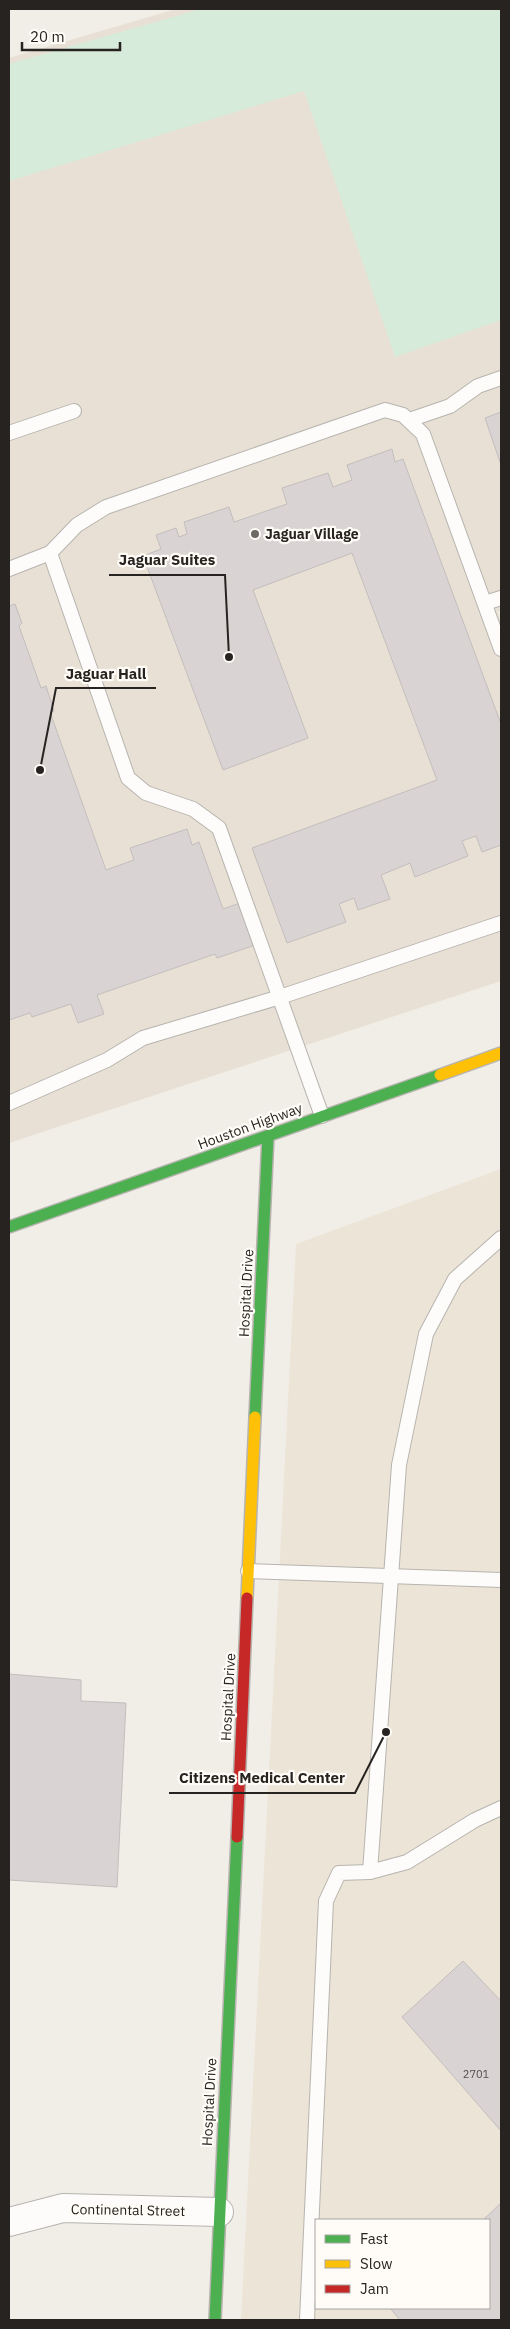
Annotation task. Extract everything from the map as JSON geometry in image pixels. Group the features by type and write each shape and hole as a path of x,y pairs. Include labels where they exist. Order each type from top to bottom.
{"street":[{"name":"Houston Highway","path":"9,1227 501,1053"},
{"name":"Hospital Drive","path":"214,2320 268,1136"},
{"name":"Continental Street","path":"9,2222 63,2208 219,2212"}],"lane":[{"path":"409,420 450,406 478,386 501,378"},
{"path":"9,568 50,553 76,525 106,507 384,410 404,416 423,434 501,649"},
{"path":"9,433 74,411"},
{"path":"50,553 128,778 146,793 193,808 219,828 322,1116"},
{"path":"485,603 501,598"},
{"path":"9,1103 106,1060 143,1038 280,997 501,923"},
{"path":"370,1872 392,1576 398,1465 426,1334 455,1279 501,1238"},
{"path":"248,1570 501,1580"},
{"path":"307,2320 326,1901 339,1873 370,1872 407,1862 475,1820 501,1808"}],"shaded area":[{"name":"Jaguar Village","path":"176,9 501,9 501,412 485,418 501,465 501,610 498,612 501,621 501,981 9,1143 9,1020 30,1013 32,1017 71,1004 78,1023 104,1014 97,995 215,954 217,958 257,944 243,902 223,909 199,843 192,845 187,829 131,848 134,860 106,870 50,712 54,710 46,686 41,688 19,626 22,623 15,604 9,606 9,58"},
{"path":"501,1169 501,2320 241,2320 296,1244"}],"green space":[{"path":"201,9 501,9 501,320 395,357 304,91 9,181 9,64"}],"building":[{"path":"501,412 501,465 485,418"},
{"path":"392,449 395,462 403,459 501,724 501,845 482,852 476,836 462,841 468,856 415,877 410,863 381,875 390,899 358,910 354,898 339,904 346,922 287,943 252,848 437,780 352,553 253,590 308,738 223,770 143,556 161,549 156,535 176,528 179,537 187,534 184,522 229,507 234,522 287,504 282,488 328,473 333,487 352,480 347,465"},
{"path":"15,604 22,623 19,626 41,688 46,686 54,711 50,712 106,870 134,860 130,848 187,829 192,845 199,842 223,909 243,902 258,944 217,958 215,954 97,995 104,1014 78,1023 71,1004 32,1017 30,1013 9,1020 9,606"},
{"path":"9,1674 81,1680 81,1701 126,1703 117,1887 9,1880"},
{"path":"463,1961 501,2001 501,2131 402,2017"},
{"path":"501,2203 501,2320 400,2320 391,2309 490,2309 490,2219 484,2219"}],"traffic: fast":[{"path":"9,1227 440,1075"},
{"path":"255,1417 268,1136"},
{"path":"215,2320 237,1837"}],"traffic: slow":[{"path":"440,1075 501,1053"},
{"path":"247,1598 255,1417"}],"traffic: jam":[{"path":"237,1837 247,1598"}],"place":[{"name":"Jaguar Village","path":"255,534"},
{"name":"Jaguar Suites","path":"229,657"},
{"name":"Jaguar Hall","path":"40,770"},
{"name":"Citizens Medical Center","path":"386,1732"}]}
